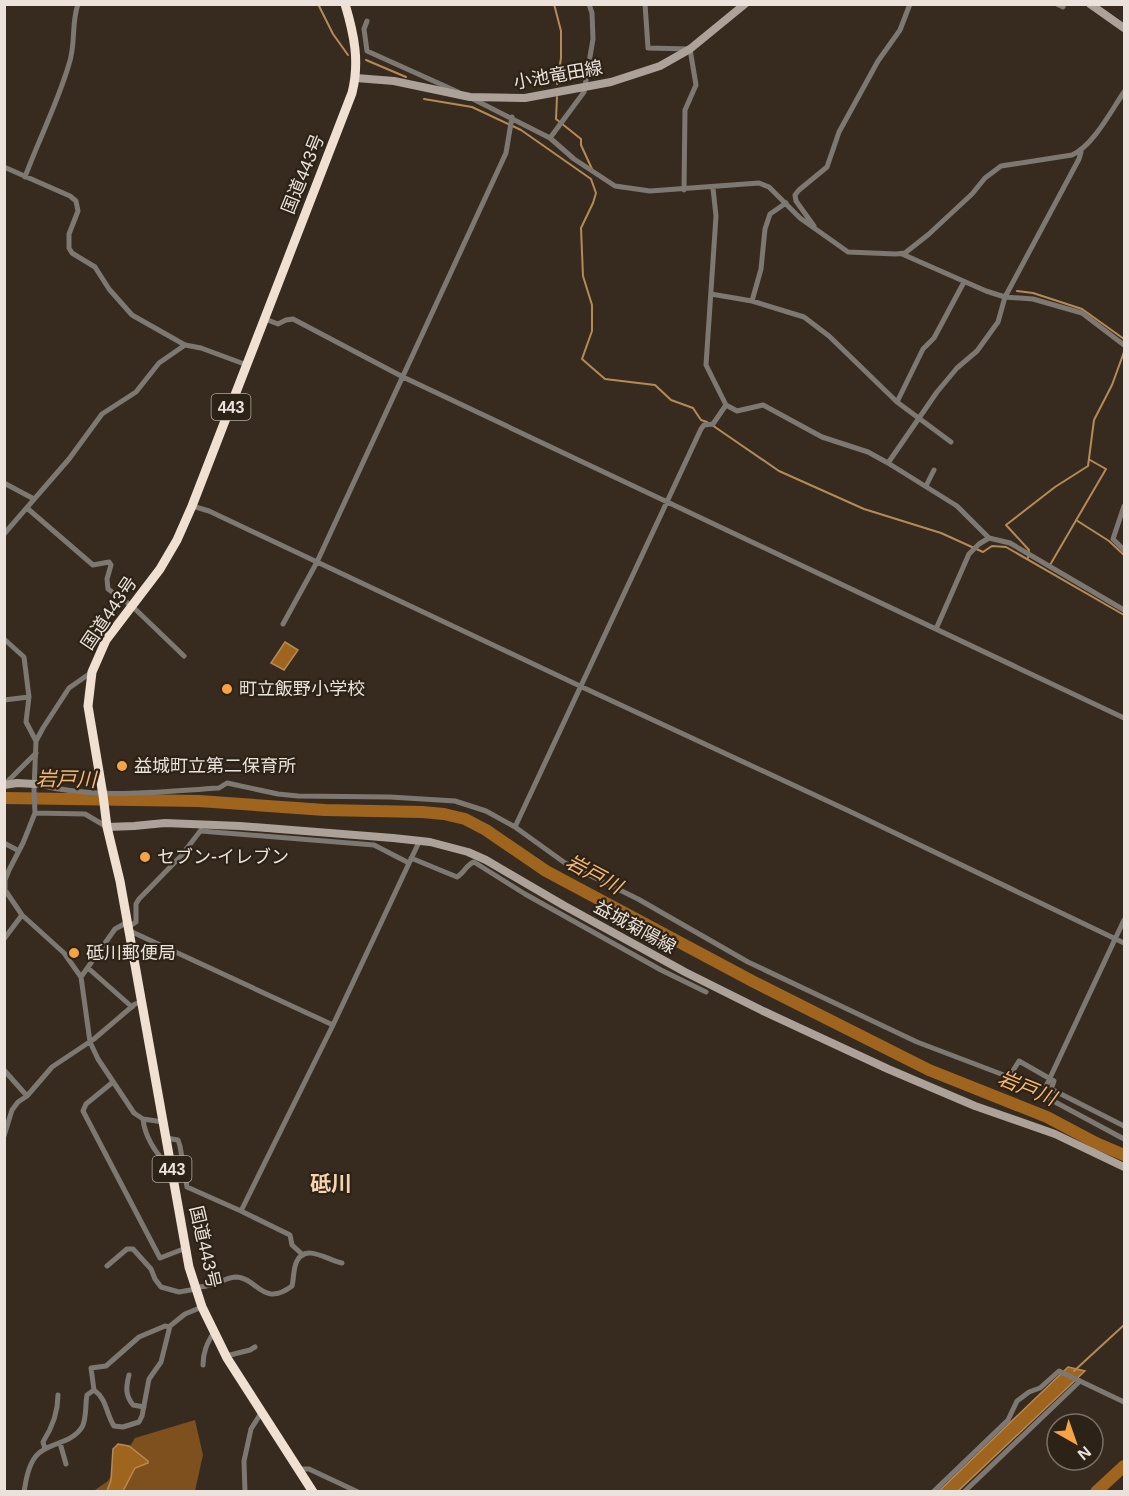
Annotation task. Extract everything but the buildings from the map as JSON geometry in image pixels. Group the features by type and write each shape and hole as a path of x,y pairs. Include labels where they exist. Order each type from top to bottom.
{"highway":[{"name":"国道443号","path":"313,1491 226,1356 202,1307 196,1288 186,1248 120,881 106,823 87,706 92,672 106,640 160,569 177,540 192,506 339,127 356,78 356,51 345,4"}],"main road":[{"name":"小池竜田線","path":"356,78 394,81 470,98 525,99 611,82 660,66 690,49 745,4"},
{"path":"1090,4 1125,28"},
{"path":"4,785 17,783 34,787"},
{"name":"益城菊陽線","path":"106,823 134,826 165,823 383,837 449,846 486,860 665,961 763,1011 888,1069 975,1106 1054,1134 1125,1167"}],"street":[{"path":"25,177 70,62 75,39 73,27 78,4"},
{"path":"550,138 584,92 593,39 592,13 589,4"},
{"path":"645,4 648,48 690,49 696,85 685,110 684,190"},
{"path":"818,231 796,201 795,195 827,167 839,132 878,61 900,30 910,4"},
{"path":"367,21 364,29 367,51 470,98 511,123 550,138 574,159 615,186 650,191 759,183 769,187 818,231 848,252 903,254 964,282 1005,297 1033,299 1082,314 1125,345"},
{"path":"888,463 937,392 957,368 977,351 998,322 1005,297 1081,152 1125,92"},
{"path":"283,624 317,562 506,153 511,123"},
{"path":"896,254 905,253 929,234 972,194 985,178 1001,166 1081,152"},
{"path":"4,167 70,196 76,201 78,211 69,234 69,248 72,253 95,267 109,289 132,315 185,345 247,365"},
{"path":"714,188 716,216 706,365 726,405 737,411 763,405 822,437 868,452 957,506 989,537 1010,543 1124,609"},
{"path":"752,301 760,269 765,229 770,214 786,203"},
{"path":"897,402 923,349 934,338 964,282"},
{"path":"711,294 752,301 804,317 829,336 897,402 951,442"},
{"path":"265,319 278,324 286,320 293,320 403,377 1125,718"},
{"path":"4,534 69,459 102,414 136,393 159,363 185,345"},
{"path":"515,827 701,429 704,425 713,424 726,405"},
{"path":"926,486 934,470"},
{"path":"4,483 34,499"},
{"path":"192,506 208,511 839,806 1125,943"},
{"path":"1125,506 1113,539 1125,550"},
{"path":"27,508 93,565 108,562 111,565 107,579 108,589 132,606 184,656"},
{"path":"936,629 969,554 989,537"},
{"path":"4,639 24,657 29,697 26,722 36,741 35,813 5,880 4,890 22,915 64,953 81,977 90,1042 98,1059 134,1113 143,1119 163,1122"},
{"path":"36,741 69,688 92,672"},
{"path":"4,700 29,697"},
{"path":"4,785 36,753"},
{"path":"34,787 103,795 219,788 227,783 298,796 390,797 455,801 486,811 515,827 565,863 638,899 748,962 948,1055 1009,1077 1019,1061 1051,1079 1053,1081 1051,1089 1125,1126"},
{"path":"35,813 85,814 106,823"},
{"path":"81,977 115,929 127,927 136,922 136,904 181,856 202,827 374,845 458,877 470,863 474,862 661,970 706,992"},
{"path":"241,1211 333,1025 419,842"},
{"path":"4,843 19,851"},
{"path":"4,939 22,915"},
{"path":"1125,920 1042,1095 1125,1139"},
{"path":"127,927 333,1025"},
{"path":"88,968 132,1007"},
{"path":"4,1136 12,1110 52,1067 90,1042 141,1002"},
{"path":"4,1070 27,1096"},
{"path":"113,1082 86,1104 83,1111 160,1258 186,1248"},
{"path":"143,1119 145,1132 159,1157 172,1170"},
{"path":"166,1138 178,1140 187,1187 290,1235 292,1245 303,1255"},
{"path":"107,1266 130,1248 151,1269 161,1287 179,1292 213,1285 226,1278 240,1277 262,1292 278,1293 292,1286 296,1262 303,1255 314,1253 342,1263"},
{"path":"169,1327 165,1326 147,1333 106,1366 91,1368 94,1390 105,1402 114,1426 123,1427 139,1422 144,1407 148,1379 161,1362 169,1327 185,1314 202,1307"},
{"path":"203,1365 207,1342 214,1332"},
{"path":"226,1356 255,1347"},
{"path":"933,1491 1008,1420 1017,1401 1023,1395 1040,1388 1059,1371 1125,1402"},
{"path":"129,1375 127,1395 133,1405 144,1407"},
{"path":"964,1491 1079,1380"},
{"path":"24,1491 27,1472 35,1457 45,1449 81,1430 87,1395 94,1390"},
{"path":"45,1449 43,1442 50,1432 58,1405 58,1395"},
{"path":"246,1491 244,1461 250,1429 261,1413"},
{"path":"60,1443 66,1464"},
{"path":"32,1464 39,1468"},
{"path":"299,1469 309,1469 358,1491"}],"shaded area":[{"path":"285,642 298,650 284,670 271,663"},
{"path":"1068,1367 1085,1371 958,1491 938,1492"},
{"path":"195,1420 203,1455 195,1491 92,1492 108,1481 135,1438"},
{"path":"118,1444 129,1446 148,1463 135,1468 123,1491 107,1491 111,1480 113,1449"}],"waterway":[{"path":"318,4 333,34 348,55"},
{"path":"554,4 561,31 561,58 557,84"},
{"path":"366,60 406,77"},
{"path":"557,97 556,119 581,139 581,145 592,169"},
{"path":"424,99 472,107 521,130 591,179 596,193 581,228 583,276 592,305 592,331 582,359 605,379 655,385 671,400 693,408 701,420 707,422"},
{"path":"1017,291 1033,293 1082,309 1124,339"},
{"path":"1028,558 1029,550 1006,525 1055,487 1088,466 1094,420 1112,385 1124,352"},
{"path":"712,425 779,471 864,509 941,533 983,552 992,546 1006,547 1124,615"},
{"path":"1050,565 1106,469 1090,460"},
{"path":"1076,520 1109,541 1124,555"},
{"name":"岩戸川","path":"4,798 199,801 325,810 422,812 465,819 486,830 546,871 754,982 929,1070 1047,1117 1124,1155"},
{"path":"1074,1371 1124,1325"},
{"path":"1096,1492 1124,1466"}],"place":[{"name":"町立飯野小学校","path":"227,689"},
{"name":"益城町立第二保育所","path":"122,766"},
{"name":"セブン-イレブン","path":"145,857"},
{"name":"砥川郵便局","path":"74,953"}],"district":[{"name":"砥川","path":"331,1183"}]}
